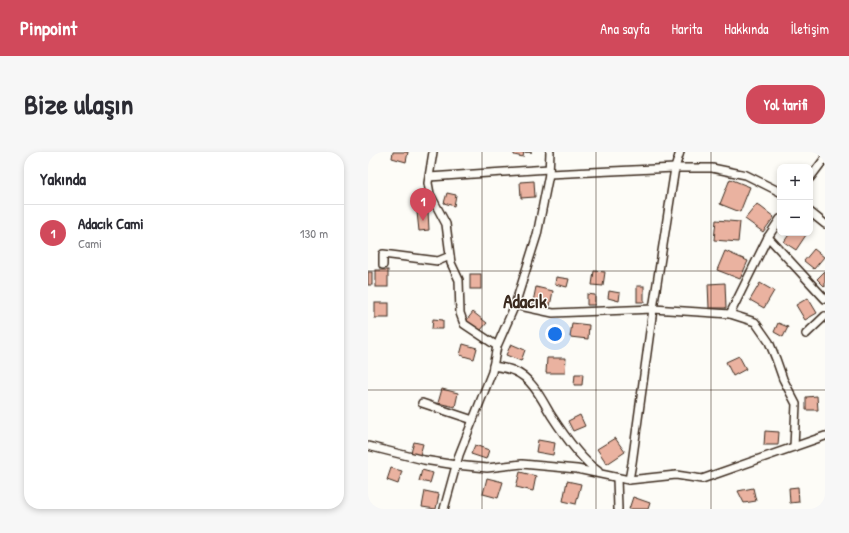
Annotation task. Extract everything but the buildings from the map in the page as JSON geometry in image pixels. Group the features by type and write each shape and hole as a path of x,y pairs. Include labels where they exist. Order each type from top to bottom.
{"street":[{"path":"433,152 428,183 430,194 446,224 451,263 459,280 460,313 464,324 497,346"},
{"path":"444,509 456,465 493,366 497,346 515,305 537,236 549,172 550,152"},
{"path":"629,480 653,308 675,168 680,152"},
{"path":"813,174 825,158"},
{"path":"429,177 712,168 746,175 777,190"},
{"path":"813,214 825,224"},
{"path":"730,314 768,237 777,224"},
{"path":"768,237 825,300"},
{"path":"383,264 383,254 438,261 450,256"},
{"path":"515,305 553,313 653,308 730,314 755,322 769,342 782,379 796,404 794,447"},
{"path":"806,334 825,316"},
{"path":"493,366 515,371 533,385 569,440 590,466 602,474"},
{"path":"422,403 473,420"},
{"path":"368,446 424,460 456,465 487,468 522,464 577,469 629,480 676,475 702,479 825,436"},
{"path":"617,478 618,509"}],"place":[{"name":"Adacık Cami","path":"423,221"}],"district":[{"name":"Adacık","path":"525,301"}]}
